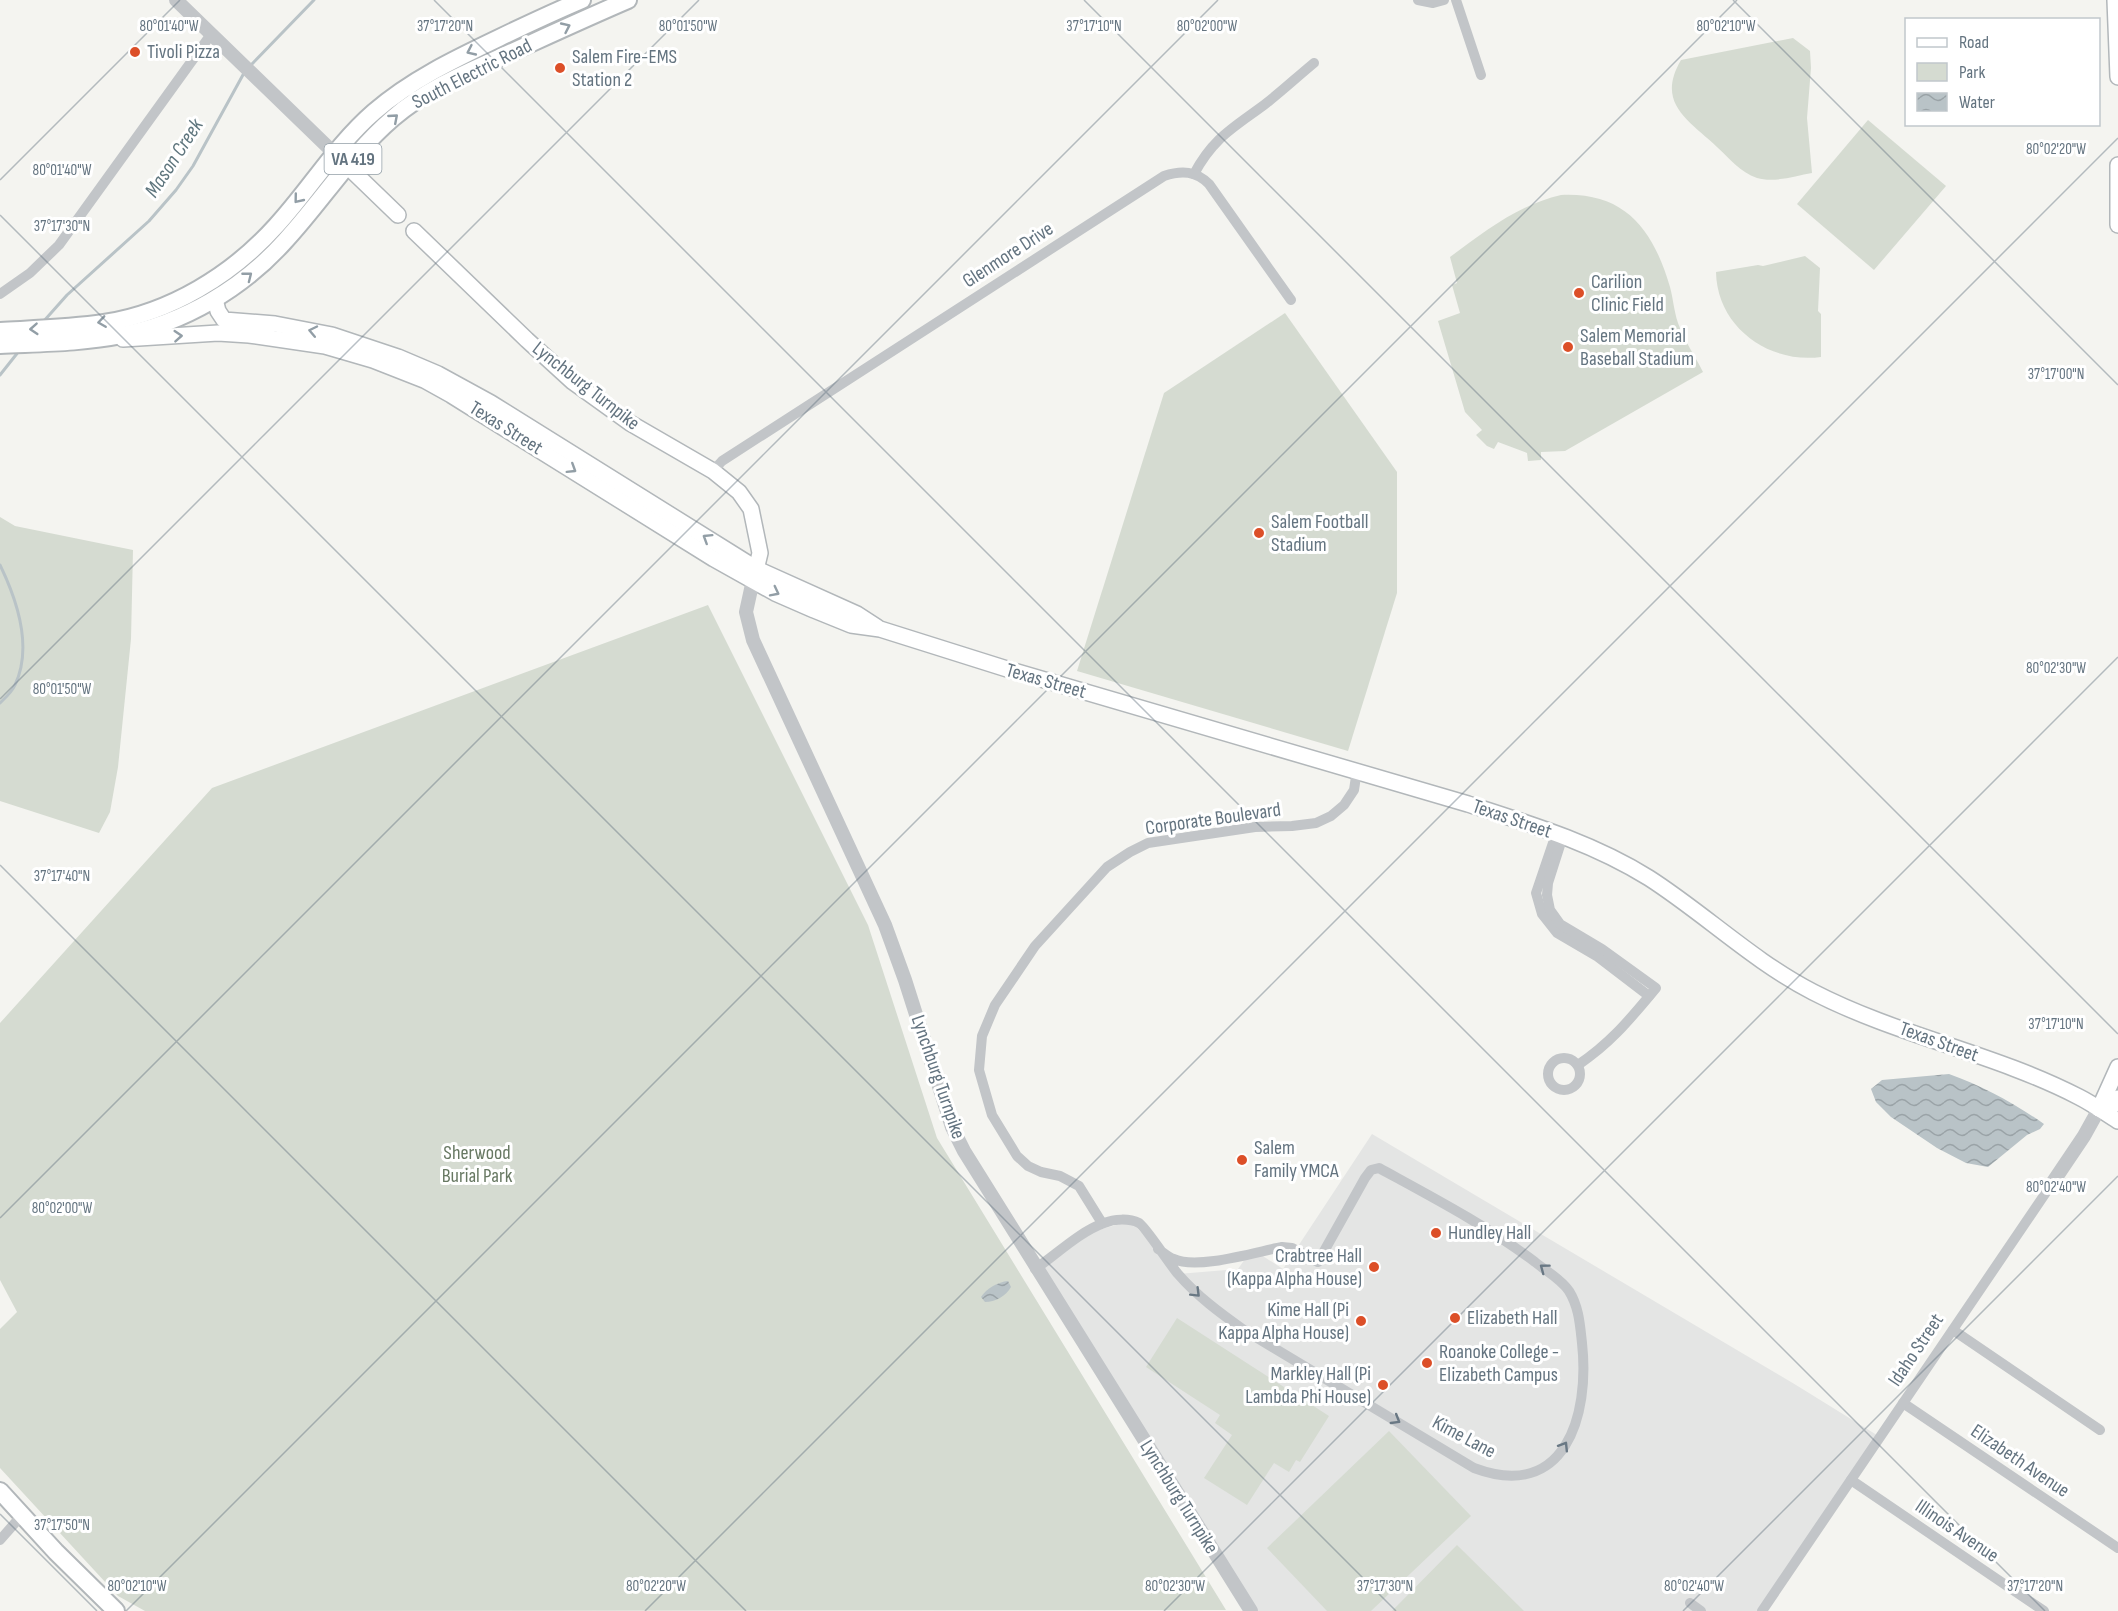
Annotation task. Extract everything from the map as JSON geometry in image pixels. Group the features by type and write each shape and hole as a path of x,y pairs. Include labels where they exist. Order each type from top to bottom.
{"main road":[{"name":"South Electric Road","path":"0,345 65,334 140,314 168,304 213,280 257,246 335,154 375,111 429,73 582,0"},
{"name":"South Electric Road","path":"0,331 65,334 99,339 140,331 165,323 215,299 249,276 266,261 369,141 393,118 429,92 467,72 628,0"},
{"path":"2115,0 2118,77"},
{"path":"335,154 398,215"},
{"path":"2118,172 2118,225"},
{"name":"Lynchburg Turnpike","path":"414,231 526,340 573,382 630,423 713,471 745,499 751,509 757,533 752,555 755,575"},
{"name":"Texas Street","path":"215,299 218,311 224,320 275,324 332,335 398,357 438,374 491,403 755,575 785,597 850,625 880,629 1017,672 1357,770 1560,835 1597,850 1648,878 1767,965 1814,993 1868,1017 2048,1083 2081,1098 2118,1121"},
{"name":"Texas Street","path":"99,339 218,333 249,335 325,346 398,369 424,380 483,413 714,558 755,575"},
{"path":"2099,1109 2118,1067"},
{"path":"2099,1109 2114,1105 2118,1098"},
{"path":"0,1491 116,1611"}],"street":[{"path":"176,0 335,154"},
{"path":"1418,0 1433,3 1443,0"},
{"path":"1456,0 1481,75"},
{"path":"0,294 30,273 59,244 212,33"},
{"path":"1292,300 1209,184 1194,174 1202,159 1221,136 1264,105 1314,63"},
{"name":"Glenmore Drive","path":"713,471 722,461 1164,176 1184,172 1194,174"},
{"name":"Lynchburg Turnpike","path":"755,575 746,612 753,640 885,925 952,1127 983,1186 1251,1611"},
{"name":"Corporate Boulevard","path":"1102,1223 1079,1186 1060,1176 1041,1172 1028,1166 1017,1156 992,1115 979,1070 982,1036 995,1005 1035,946 1107,867 1130,852 1148,843 1255,827 1316,823 1331,816 1344,805 1354,790 1357,770"},
{"path":"1560,835 1536,893 1542,914 1557,933 1652,992 1622,1030 1601,1050 1578,1065"},
{"name":"Idaho Street","path":"1762,1611 2084,1136 2099,1109"},
{"name":"Kime Lane","path":"1102,1223 1123,1220 1141,1224 1158,1249 1178,1274 1202,1299 1228,1318 1474,1468 1503,1476 1539,1472 1556,1458 1571,1434 1581,1399 1583,1356 1576,1304 1567,1288 1526,1255 1490,1231 1379,1168 1371,1170 1365,1178 1318,1262 1292,1248 1282,1247 1224,1260 1193,1262 1175,1260 1158,1249"},
{"path":"1035,1269 1102,1223"},
{"path":"1953,1330 2100,1430"},
{"name":"Elizabeth Avenue","path":"1903,1403 2118,1548"},
{"name":"Illinois Avenue","path":"1851,1480 2044,1611"},
{"path":"0,1540 22,1515"},
{"path":"1690,1603 1701,1611"}],"shaded area":[{"name":"Roanoke College - Elizabeth Campus","path":"1372,1134 1880,1437 1762,1611 1251,1611 1035,1269 1087,1233 1131,1221 1178,1274 1238,1269 1252,1249 1283,1269"}],"green space":[{"path":"1793,38 1810,51 1807,118 1812,173 1777,179 1757,178 1736,165 1687,120 1674,100 1672,88 1674,75 1681,60"},
{"path":"1868,120 1946,186 1874,270 1797,204"},
{"name":"Salem Memorial Baseball Stadium","path":"1561,195 1603,200 1619,207 1645,232 1663,266 1680,329 1703,372 1565,451 1541,452 1541,460 1528,461 1527,453 1498,442 1494,449 1487,446 1476,435 1482,430 1465,412 1438,321 1460,313 1452,285 1457,283 1450,257 1516,212 1545,199"},
{"path":"1805,256 1820,268 1818,311 1821,314 1821,357 1802,358 1783,354 1765,348 1749,338 1736,325 1719,292 1716,272 1763,266"},
{"name":"Salem Football Stadium","path":"1285,313 1397,472 1397,593 1348,751 1077,671 1164,393"},
{"path":"0,517 15,526 133,550 131,639 118,767 110,812 99,833 0,801"},
{"name":"Sherwood Burial Park","path":"708,605 868,925 937,1138 1226,1610 145,1611 118,1596 0,1468 0,1329 17,1312 0,1280 0,1023 212,788"},
{"path":"1177,1318 1329,1416 1300,1462 1296,1460 1289,1472 1274,1463 1247,1505 1204,1478 1232,1435 1215,1423 1220,1415 1146,1367"},
{"path":"1389,1431 1471,1516 1371,1611 1327,1611 1267,1548"},
{"path":"1457,1545 1524,1611 1392,1611"}],"water":[{"path":"1949,1074 1998,1096 2044,1124 1988,1167 1966,1163 1937,1148 1891,1117 1876,1102 1871,1089 1882,1080"},
{"path":"1008,1281 1011,1287 1000,1298 985,1302 981,1297 993,1286"}],"waterway":[{"name":"Mason Creek","path":"250,66 314,0"},
{"name":"Mason Creek","path":"43,322 67,295 149,221 176,190 193,166 244,73"},
{"name":"Mason Creek","path":"0,375 19,351"},
{"name":"Mason Creek","path":"0,565 17,608 23,640 23,655 15,685 0,703"}],"place":[{"name":"Tivoli Pizza","path":"135,52"},
{"name":"Salem Fire-EMS Station 2","path":"560,68"},
{"name":"Carilion Clinic Field","path":"1579,293"},
{"name":"Salem Memorial Baseball Stadium","path":"1568,347"},
{"name":"Salem Football Stadium","path":"1259,533"},
{"name":"Salem Family YMCA","path":"1242,1160"},
{"name":"Hundley Hall","path":"1436,1233"},
{"name":"Crabtree Hall (Kappa Alpha House)","path":"1374,1267"},
{"name":"Elizabeth Hall","path":"1455,1318"},
{"name":"Kime Hall (Pi Kappa Alpha House)","path":"1361,1321"},
{"name":"Roanoke College - Elizabeth Campus","path":"1427,1363"},
{"name":"Markley Hall (Pi Lambda Phi House)","path":"1383,1385"}]}
